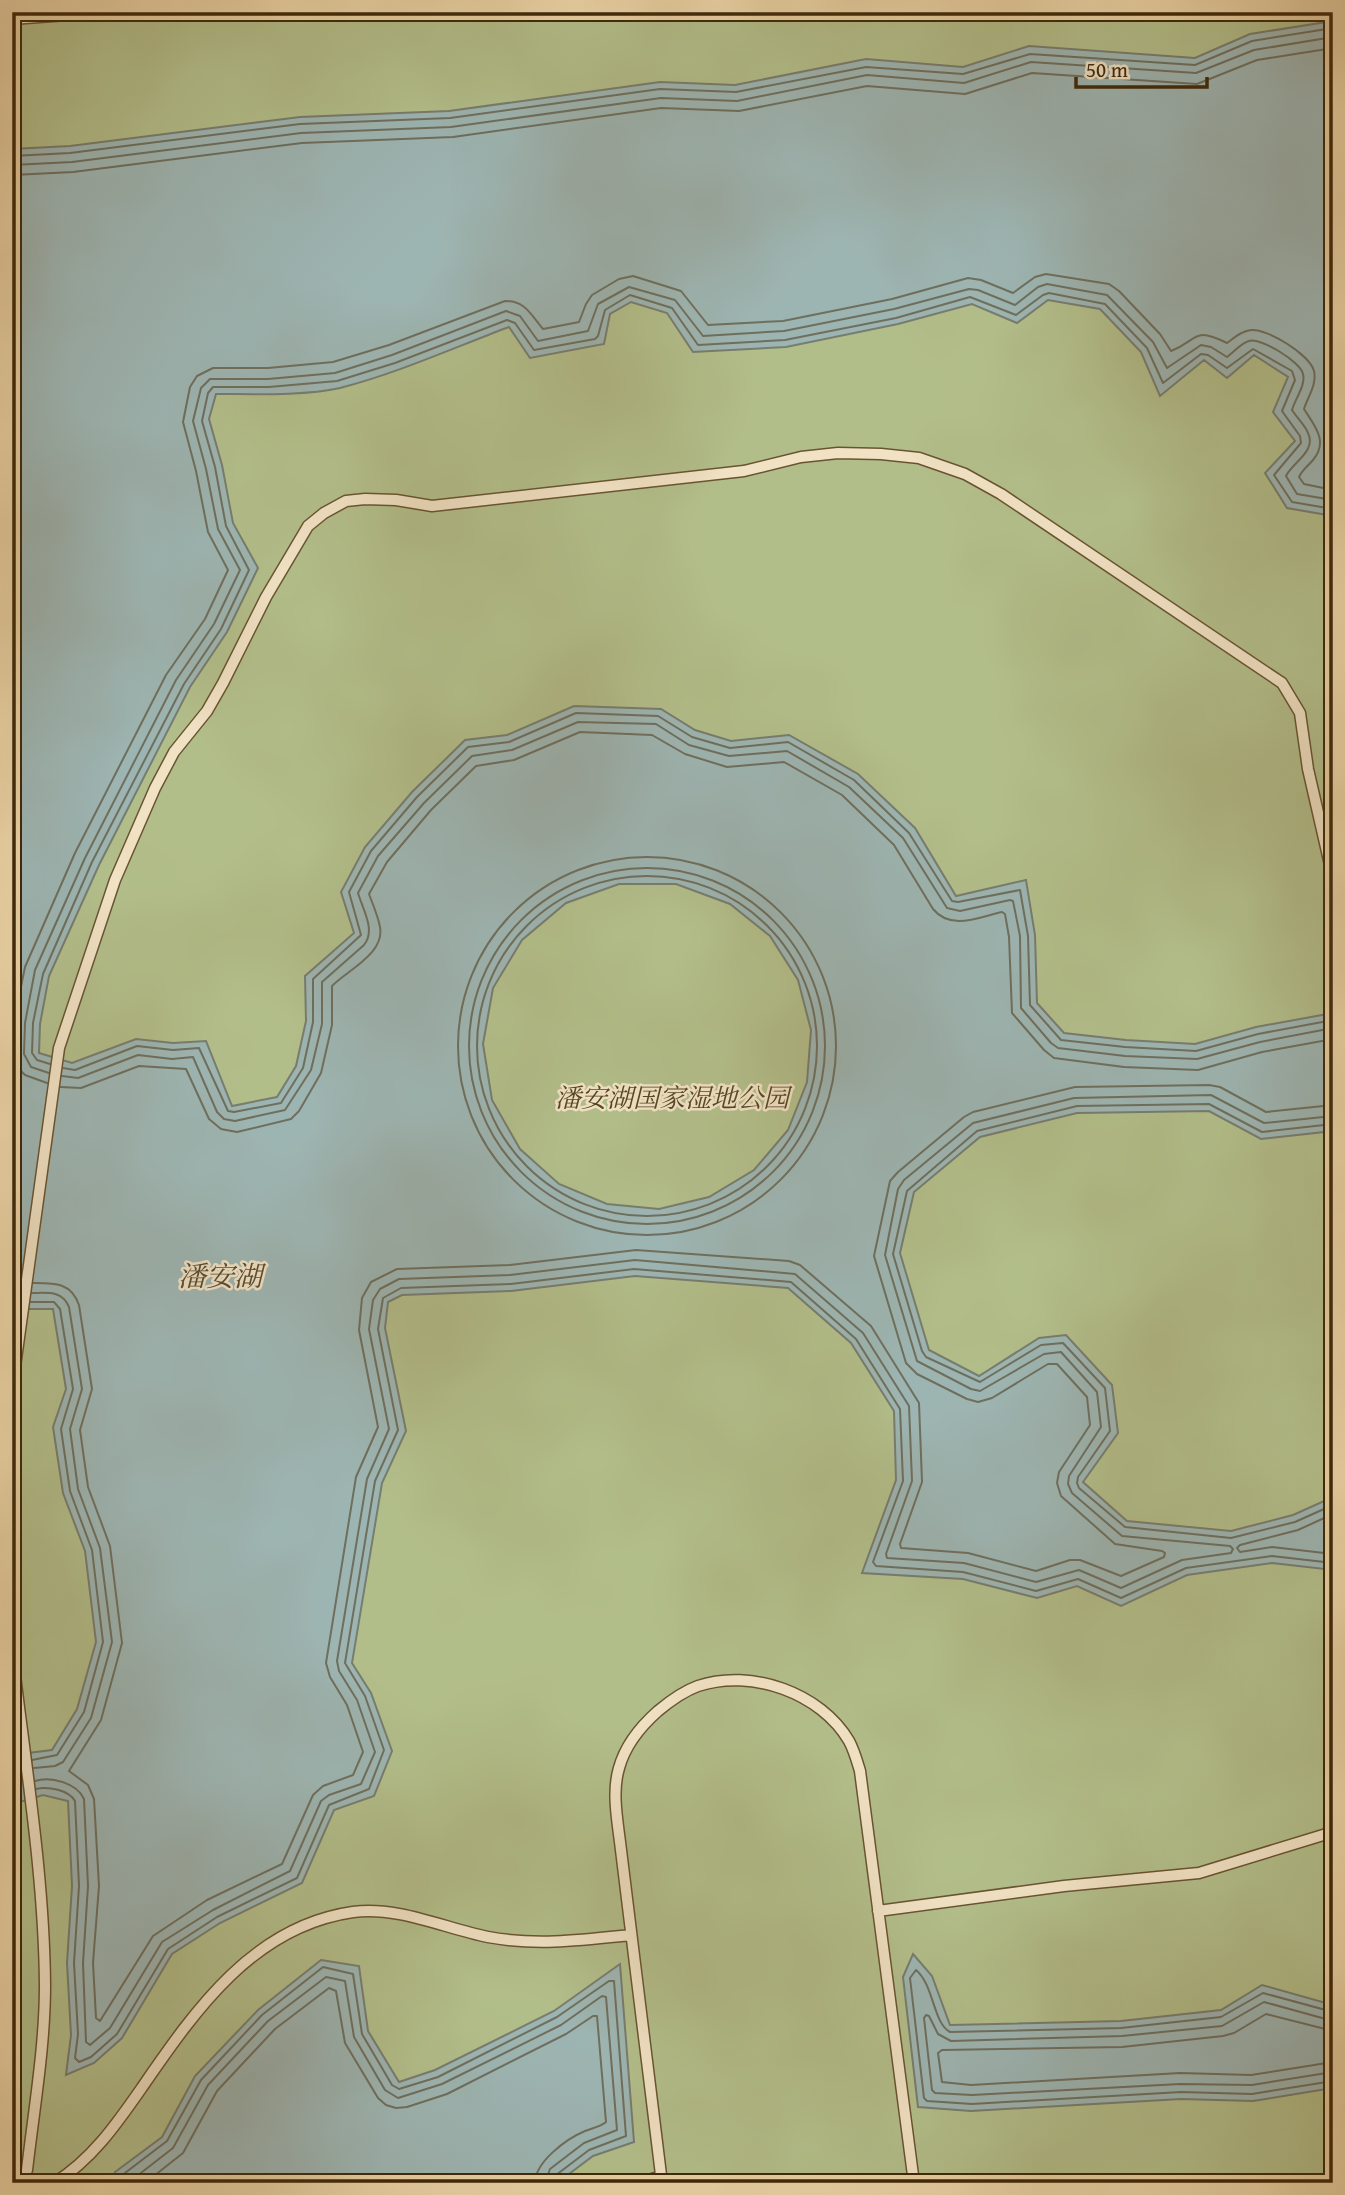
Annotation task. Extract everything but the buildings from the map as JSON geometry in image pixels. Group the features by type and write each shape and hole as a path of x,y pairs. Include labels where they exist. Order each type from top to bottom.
{"lane":[{"path":"12,19 108,12"},
{"path":"12,1386 59,1048 116,880 155,788 174,752 206,711 308,526 346,501 396,500 432,506 744,471 802,457 838,453 919,458 965,474 1001,494 1282,683 1300,713 1308,769 1333,878"},
{"path":"12,1651 42,1895 45,1988 38,2081 27,2170 20,2183"},
{"path":"641,2183 661,2179 615,1794 618,1768 628,1745 649,1719 670,1701 698,1686 729,1680 758,1682 786,1689 810,1702 833,1721 849,1741 860,1771 914,2183"},
{"path":"878,1911 1064,1885 1199,1873 1333,1832"},
{"path":"54,2183 110,2134 180,2033 224,1979 261,1950 297,1927 325,1916 383,1912 489,1937 524,1942 565,1942 631,1935"}],"green space":[{"name":"潘安湖国家湿地公园","path":"12,12 1333,12 1333,2183 12,2183"}],"water":[{"name":"潘安湖","path":"1333,21 1333,516 1287,508 1265,473 1295,441 1273,412 1288,377 1254,355 1227,378 1204,360 1160,396 1141,352 1100,309 1048,300 1017,323 972,304 898,324 786,347 693,352 667,313 631,302 610,314 604,344 530,358 509,327 404,368 340,388 295,393 216,394 209,419 222,465 233,523 258,568 227,632 190,687 99,865 49,976 40,1024 39,1053 72,1063 136,1039 173,1043 206,1041 232,1106 277,1097 296,1066 306,1021 305,976 354,933 341,892 365,847 412,792 465,740 507,735 574,706 661,709 695,730 731,741 789,735 858,774 915,828 956,896 1026,880 1035,935 1037,1003 1064,1033 1195,1044 1256,1027 1333,1013 1333,1131 1261,1139 1209,1111 1077,1113 980,1137 914,1192 900,1253 929,1350 979,1376 1039,1338 1066,1335 1112,1385 1118,1433 1083,1482 1127,1521 1231,1531 1293,1515 1333,1497 1333,1570 1272,1563 1187,1575 1121,1606 1077,1586 1037,1598 963,1579 862,1573 896,1480 894,1411 851,1343 788,1288 635,1276 511,1291 402,1295 388,1302 385,1328 406,1431 382,1483 352,1663 371,1693 392,1751 374,1796 334,1810 302,1883 220,1923 172,1954 122,2038 94,2063 66,2075 71,2035 67,1963 72,1886 68,1801 43,1795 13,1804 12,1818 12,1755 52,1750 77,1709 96,1642 85,1551 63,1493 53,1427 66,1389 53,1309 12,1309 12,149 70,146 300,117 449,111 660,82 735,85 866,59 963,67 1029,46 1195,58 1250,34","holes":["619,884 676,884 730,904 770,936 798,980 811,1030 807,1082 788,1130 754,1170 709,1197 659,1209 607,1204 559,1184 520,1149 492,1100 483,1044 493,988 522,940 566,903"]},
{"path":"913,1954 932,1976 950,2025 1121,2021 1221,2010 1262,1985 1333,2005 1333,2088 1253,2101 1181,2099 971,2111 918,2107 903,1977"},
{"path":"321,1960 359,1966 368,2031 399,2082 435,2070 554,2011 620,1964 634,2142 593,2156 557,2183 111,2183 115,2172 162,2137 195,2076 258,2010"}]}
